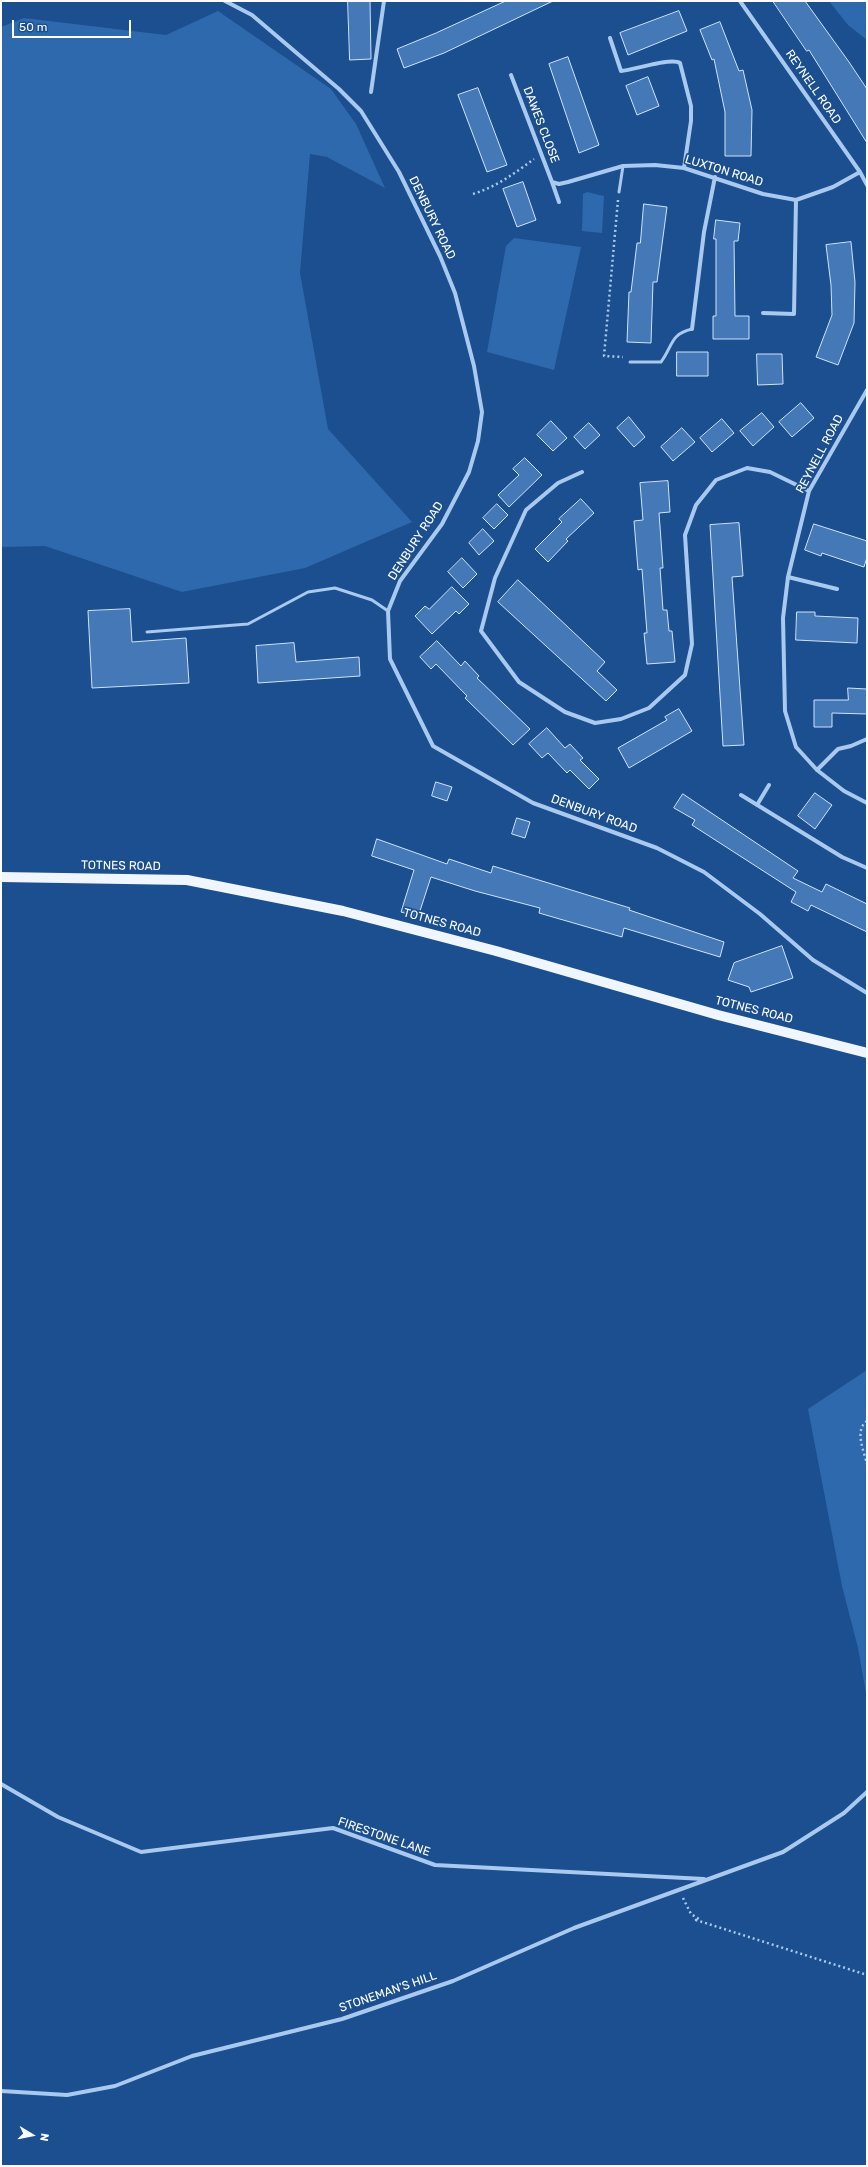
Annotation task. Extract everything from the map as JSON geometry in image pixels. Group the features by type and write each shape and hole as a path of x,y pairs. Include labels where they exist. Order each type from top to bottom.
{"main road":[{"name":"TOTNES ROAD","path":"1,877 186,880 343,910 496,951 718,1015 867,1053"}],"street":[{"name":"DENBURY ROAD","path":"225,1 252,15 340,89 361,111 399,172 440,256 455,293 474,366 482,412 478,441 469,472 442,524 400,581 388,611 390,659 433,746 533,803 657,848 704,872 760,914 813,960 867,994"},
{"path":"371,92 384,1"},
{"name":"REYNELL ROAD","path":"740,1 860,172 867,185"},
{"path":"610,38 621,71 635,70 672,60 680,63 691,106 691,121 684,168"},
{"name":"DAWES CLOSE","path":"511,75 552,182"},
{"name":"LUXTON ROAD","path":"552,182 558,184 568,182 623,166 655,165 684,168 763,194 796,200 833,187 860,172"},
{"path":"692,329 704,232 715,177"},
{"path":"552,182 559,202"},
{"path":"763,313 794,314 796,200"},
{"name":"REYNELL ROAD","path":"867,390 809,491 788,577 783,618 785,711 796,748 817,770 844,791 867,803"},
{"path":"582,472 558,483 526,510 495,578 481,631 519,682 565,712 595,723 621,719 648,708 685,675 692,644 685,535 696,505 716,480 747,468 770,472 809,491"},
{"path":"788,577 837,589"},
{"path":"817,770 838,749 851,746 867,739"},
{"path":"757,805 769,785"},
{"path":"741,794 842,857 867,868"},
{"name":"FIRESTONE LANE","path":"1,1784 58,1817 141,1852 333,1828 435,1865 706,1879"},
{"name":"STONEMAN'S HILL","path":"1,2091 67,2095 116,2086 192,2056 342,2019 453,1980 574,1928 783,1852 844,1813 867,1792"}],"lane":[{"path":"620,192 623,166"},
{"path":"630,362 661,362 669,351 673,338 681,332 692,329"},
{"path":"147,632 248,624 308,592 335,588 372,600 388,611"}],"path":[{"path":"473,194 485,191 511,176 541,154"},
{"path":"620,192 604,356 631,358 630,362"},
{"path":"867,1421 862,1425 860,1432 867,1464"},
{"path":"679,1891 691,1914 699,1919 696,1920 867,1975"}],"shaded area":[{"path":"829,1 867,1 867,40 848,25"},
{"path":"218,11 331,89 356,124 385,188 327,157 310,154 300,273 328,429 412,522 305,568 182,592 45,546 1,547 1,27 24,18 166,35"},
{"path":"587,192 604,196 602,233 582,231 583,194"},
{"path":"514,238 581,247 554,370 487,352 506,246"},
{"path":"867,1370 867,1699 858,1648 842,1586 808,1409"}],"building":[{"path":"348,1 370,1 371,59 350,60"},
{"path":"506,1 553,1 444,53 404,68 397,49"},
{"path":"773,1 805,1 867,89 867,143 809,50 807,51"},
{"path":"679,11 687,31 628,55 620,33"},
{"path":"720,22 739,71 743,70 752,110 751,156 725,156 725,112 714,59 712,60 700,30"},
{"path":"568,57 599,145 579,153 549,64"},
{"path":"648,77 659,106 637,115 626,86"},
{"path":"478,88 507,165 487,172 458,95"},
{"path":"523,182 536,220 517,227 503,189"},
{"path":"644,204 667,207 657,282 653,282 651,343 627,342 629,292 631,292 637,243 640,243"},
{"path":"716,220 740,223 738,241 734,241 735,316 749,316 749,339 713,339 713,316 716,316 716,239 714,239"},
{"path":"851,242 855,282 854,323 838,365 816,357 832,315 831,285 826,245"},
{"path":"677,352 708,352 708,376 677,376"},
{"path":"757,354 782,354 783,384 758,385"},
{"path":"801,403 814,418 792,437 779,422"},
{"path":"762,413 774,427 753,446 740,431"},
{"path":"629,417 645,437 634,447 617,428"},
{"path":"722,419 734,433 712,452 700,438"},
{"path":"551,421 567,438 553,451 537,435"},
{"path":"589,423 600,435 585,449 574,437"},
{"path":"682,428 695,442 673,461 661,447"},
{"path":"525,458 542,475 509,507 498,495 519,475 513,469"},
{"path":"668,481 670,512 659,513 663,568 660,568 663,610 667,610 669,631 672,631 675,662 647,664 644,633 647,633 642,569 638,570 634,521 643,520 640,483"},
{"path":"581,499 594,513 566,539 568,541 548,562 535,549 562,522 559,519"},
{"path":"497,504 508,515 494,529 483,518"},
{"path":"739,523 743,576 732,577 744,745 723,746 710,525"},
{"path":"814,524 867,541 867,557 864,567 822,553 821,556 805,550"},
{"path":"483,529 494,541 479,555 469,543"},
{"path":"462,558 477,574 463,588 448,572"},
{"path":"518,580 605,662 597,671 617,690 606,701 498,602"},
{"path":"452,587 469,604 459,614 456,611 432,634 415,616 425,606 429,609"},
{"path":"130,609 132,642 186,638 189,683 92,688 88,611"},
{"path":"797,612 815,612 815,616 858,618 857,643 796,640"},
{"path":"437,641 461,666 465,661 479,676 477,678 530,729 513,745 465,698 467,696 436,664 431,669 420,657"},
{"path":"294,643 296,662 359,657 360,676 258,683 256,646"},
{"path":"848,688 867,689 867,714 832,713 832,727 814,727 814,700 848,700"},
{"path":"679,709 692,731 629,768 618,748 667,720 665,717"},
{"path":"547,728 565,748 570,744 583,758 580,760 599,779 589,789 570,770 567,773 548,753 542,758 529,744"},
{"path":"436,782 452,787 447,801 432,796"},
{"path":"815,793 832,805 815,829 798,816"},
{"path":"683,794 798,871 793,878 822,892 826,884 867,904 867,932 811,905 808,911 791,902 796,892 692,825 695,820 674,808"},
{"path":"517,818 530,822 525,838 512,834"},
{"path":"377,839 447,864 449,859 491,873 493,866 630,908 629,910 724,942 720,957 624,928 622,937 539,913 540,908 475,891 431,877 418,917 401,912 414,870 372,856"},
{"path":"782,946 793,978 751,992 749,987 728,980 734,963"}]}
